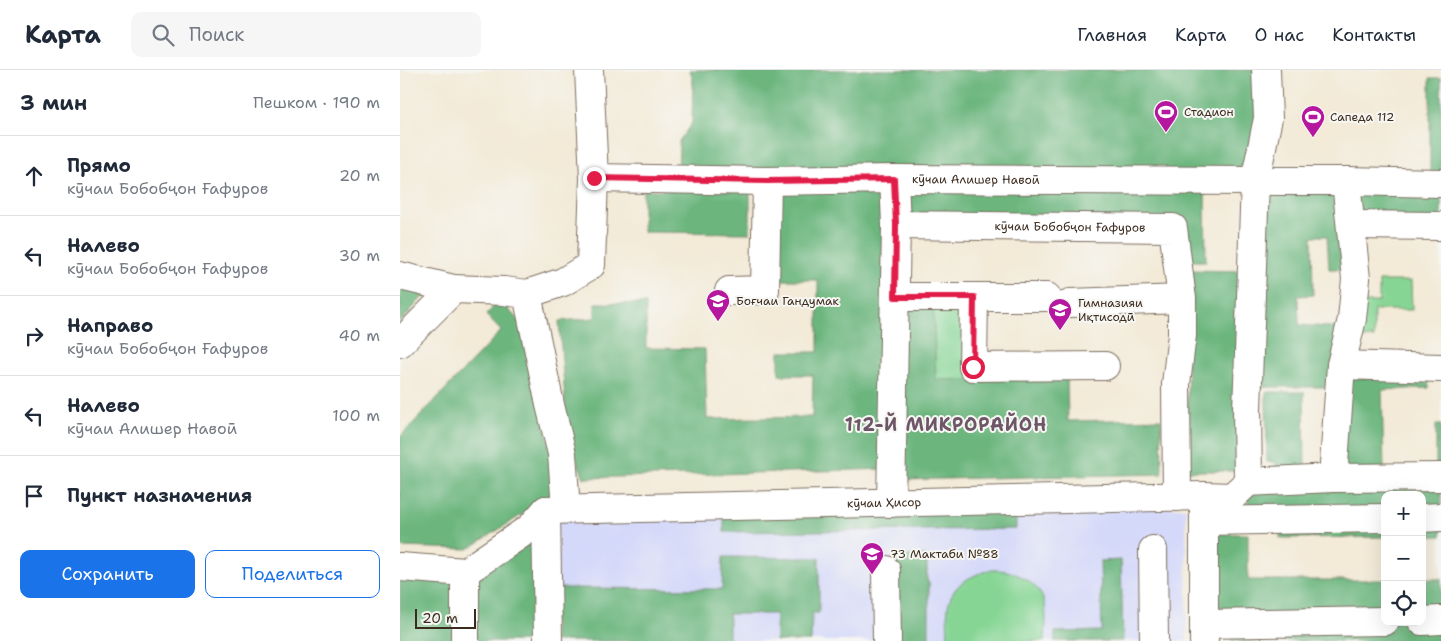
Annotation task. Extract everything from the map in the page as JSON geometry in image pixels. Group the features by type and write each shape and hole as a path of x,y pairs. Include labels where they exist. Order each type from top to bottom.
{"street":[{"path":"400,276 454,289 527,294 563,282 591,265 594,178 589,70"},
{"path":"1248,482 1246,410 1255,181 1268,118 1266,70"},
{"name":"кӯчаи Алишер Навоӣ","path":"594,178 767,181 894,179 1441,183"},
{"path":"891,503 896,225 894,179"},
{"path":"729,291 765,290 767,181"},
{"path":"1333,478 1341,365 1352,319 1356,279 1346,181"},
{"name":"кӯчаи Бобобҷон Ғафуров","path":"896,225 1173,228 1182,299 1182,335 1176,384 1177,497"},
{"path":"1351,225 1441,226"},
{"path":"400,343 454,289"},
{"path":"527,294 562,454 556,510 548,641"},
{"path":"895,297 1058,300 1182,299"},
{"path":"974,297 973,367 1105,366"},
{"path":"1341,365 1441,368"},
{"path":"1204,509 1232,497 1248,482 1333,478 1441,477"},
{"name":"кӯчаи Ҳисор","path":"556,510 1177,497 1204,509"},
{"path":"1204,509 1381,518"},
{"path":"1204,509 1204,632 1381,621"},
{"path":"400,567 465,572 556,510"},
{"path":"1426,518 1441,517"},
{"path":"1153,550 1154,641"},
{"path":"886,570 887,641"},
{"path":"465,572 465,641"},
{"path":"1426,621 1441,620"}],"shaded area":[{"name":"73 Мактаби №88","path":"1186,508 1187,641 557,641 558,509"}],"green space":[{"path":"690,70 1256,70 1256,123 1248,172 1205,192 1206,261 1181,261 1181,220 902,223 895,181 776,182 888,196 888,469 584,478 568,439 559,321 595,318 595,303 646,304 646,348 705,349 707,419 812,417 813,375 779,375 779,352 818,352 818,280 771,280 767,182 678,182 679,141 692,123 693,80"},
{"path":"1430,78 1441,78 1441,177 1430,177"},
{"path":"1354,186 1441,187 1441,222 1354,222"},
{"path":"1261,187 1341,188 1349,269 1329,269 1327,236 1312,236 1313,295 1298,296 1299,325 1344,328 1325,387 1252,387"},
{"path":"643,190 750,191 750,233 643,232"},
{"path":"1188,270 1244,271 1243,471 1187,471"},
{"path":"400,279 436,281 400,323"},
{"path":"1379,281 1411,281 1412,310 1374,310 1374,338 1362,338 1361,302 1379,302"},
{"path":"932,286 979,287 976,384 930,382"},
{"path":"933,299 936,380 1067,377 1068,421 1161,419 1162,474 898,480 894,300"},
{"path":"500,300 518,320 561,490 468,549 400,547 400,437 501,331 486,315"},
{"path":"1428,377 1429,388 1382,390 1384,469 1343,470 1341,379"},
{"path":"1266,392 1304,392 1305,474 1276,474 1276,462 1267,462"},
{"path":"1436,425 1441,425 1441,472 1436,472"},
{"path":"1441,489 1441,514 1426,514 1426,491 1381,491 1381,514 1248,516 1248,491"},
{"path":"1016,504 1016,529 724,532 724,507"},
{"path":"1381,526 1381,537 1280,538 1280,533"},
{"path":"1426,526 1441,526 1441,536 1426,537"},
{"path":"541,533 544,641 475,641 476,569"},
{"path":"1215,534 1248,534 1248,580 1381,580 1381,626 1426,626 1426,579 1441,579 1441,641 1232,641 1232,633 1216,633"},
{"path":"896,556 927,556 929,641 898,641"},
{"path":"723,557 819,558 819,613 812,613 811,641 776,641 776,614 729,614 729,641 554,641 554,588 722,589"},
{"path":"400,558 469,560 467,641 400,641"},
{"path":"1121,560 1123,641 1055,641 1055,632 1102,631 1100,561"},
{"path":"991,570 1006,571 1019,575 1031,583 1040,593 1046,610 1045,641 948,641 949,602 955,590 966,580"}],"place":[{"name":"Стадион","path":"1166,133"},
{"name":"Сапеда 112","path":"1313,138"},
{"name":"Боғчаи Гандумак","path":"718,322"},
{"name":"Гимназияи Иқтисодӣ","path":"1060,331"},
{"name":"73 Мактаби №88","path":"872,575"}],"district":[{"name":"112-Й МИКРОРАЙОН","path":"946,425"}],"route":[{"path":"594,178 767,181 894,179 896,225 895,297 974,297 973,367"}]}
